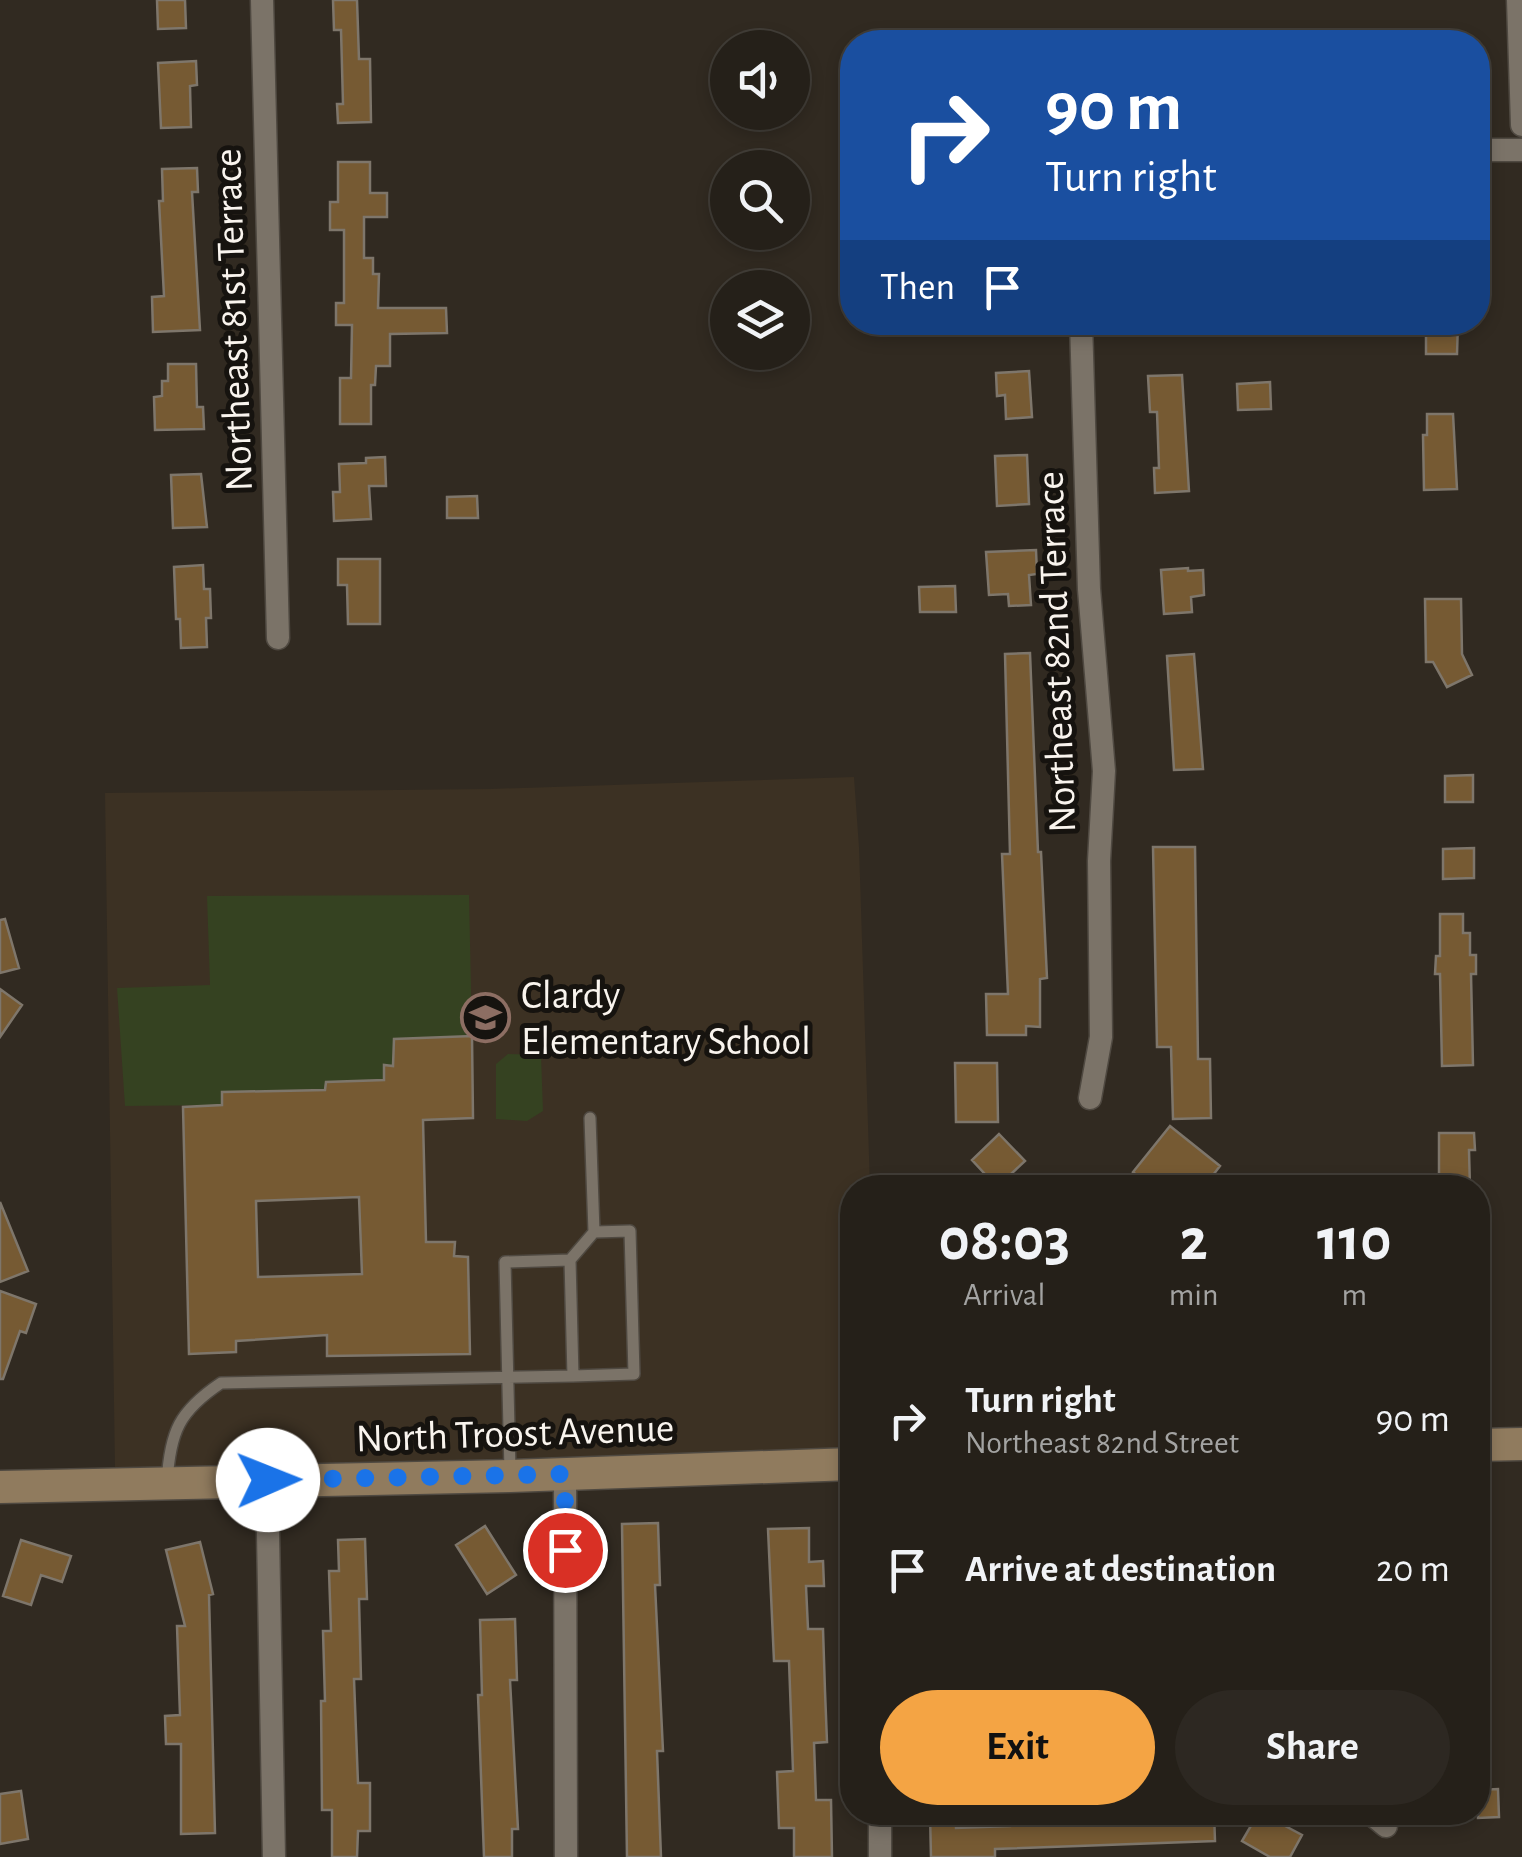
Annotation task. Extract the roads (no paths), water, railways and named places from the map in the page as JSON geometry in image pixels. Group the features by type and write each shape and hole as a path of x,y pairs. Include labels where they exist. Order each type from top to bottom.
{"street":[{"name":"Northeast 81st Terrace","path":"262,0 278,638"},
{"path":"1518,0 1522,125"},
{"path":"1490,150 1522,150"},
{"name":"Northeast 82nd Terrace","path":"1081,335 1090,589 1104,771 1098,862 1101,1037 1090,1098"},
{"path":"1490,1445 1522,1444"},
{"name":"North Troost Avenue","path":"0,1487 840,1464"},
{"path":"565,1474 566,1857"},
{"path":"268,1480 274,1857"},
{"path":"880,1825 880,1857"}],"lane":[{"path":"573,1376 570,1260 594,1232 590,1118"},
{"path":"167,1483 168,1457 176,1427 195,1401 221,1383 634,1374 630,1231 594,1232"},
{"path":"510,1476 506,1262 570,1260"}],"place":[{"name":"Clardy Elementary School","path":"486,1017"}]}
